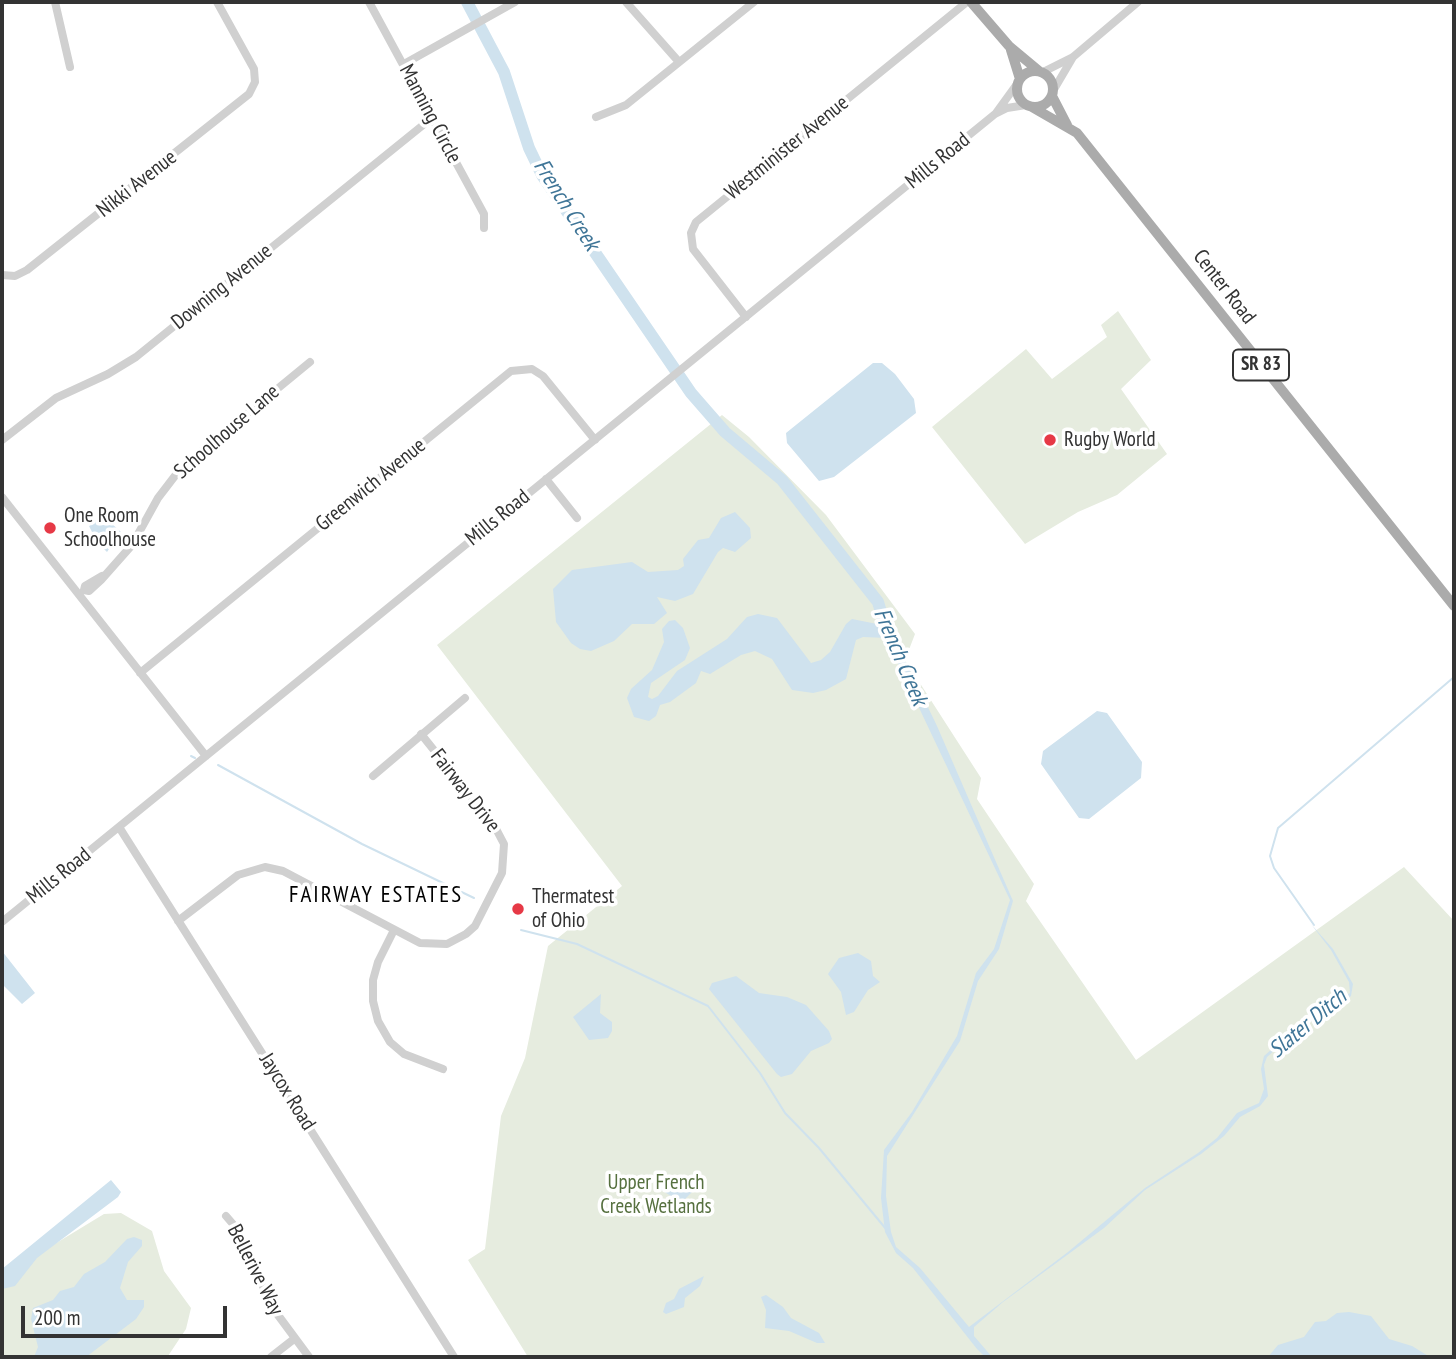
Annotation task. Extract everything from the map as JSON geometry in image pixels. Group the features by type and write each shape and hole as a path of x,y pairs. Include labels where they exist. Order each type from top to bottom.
{"main road":[{"path":"969,2 1009,46 1051,80 1053,94 1044,105 1029,106 1018,96 1018,81 1009,46"},
{"path":"1018,81 1028,72 1041,71"},
{"name":"Center Road","path":"1053,94 1067,125"},
{"name":"Center Road","path":"1029,106 1077,133 1454,606"}],"street":[{"path":"55,2 70,66"},
{"name":"Nikki Avenue","path":"2,275 13,276 27,270 244,99 254,85 253,67 217,2"},
{"name":"Manning Circle","path":"369,2 484,214 484,228"},
{"path":"404,64 516,2"},
{"path":"626,2 679,62"},
{"path":"596,117 626,105 754,2"},
{"name":"Westminister Avenue","path":"746,317 693,249 691,233 696,222 969,2"},
{"path":"1041,71 1073,57 1138,2"},
{"path":"1053,94 1073,57"},
{"name":"Mills Road","path":"995,114 1018,81"},
{"name":"Mills Road","path":"2,922 995,114 1007,108 1029,106"},
{"name":"Downing Avenue","path":"2,440 56,398 108,374 135,357 433,117"},
{"name":"Schoolhouse Lane","path":"81,593 132,545 158,498 181,468 310,362"},
{"name":"Greenwich Avenue","path":"140,673 511,371 525,368 543,376 594,440"},
{"path":"546,479 577,518"},
{"path":"2,497 81,593 206,756"},
{"path":"373,776 465,698"},
{"name":"Fairway Drive","path":"178,921 238,874 265,867 283,871 394,930 434,945 460,939 475,926 504,866 504,844 498,831 421,734"},
{"name":"Jaycox Road","path":"119,827 454,1357"},
{"path":"394,930 378,962 373,980 373,1001 378,1021 390,1042 404,1054 443,1069"},
{"name":"Bellerive Way","path":"226,1216 238,1230 268,1301 309,1357"},
{"path":"271,1357 294,1339"}],"green space":[{"name":"Rugby World","path":"1118,311 1151,360 1121,389 1167,454 1117,495 1078,512 1025,544 932,427 1026,349 1052,379 1107,337 1101,325"},
{"name":"Upper French Creek Wetlands","path":"722,415 749,437 826,515 915,634 905,660 981,778 977,799 1034,884 1026,901 1136,1060 1404,867 1454,921 1454,1357 528,1357 468,1260 485,1249 501,1116 525,1058 548,946 622,886 437,645"},
{"path":"121,1213 152,1231 164,1271 191,1308 186,1329 168,1356 2,1357 2,1276 104,1214"}],"water":[{"path":"873,363 882,363 895,374 914,399 916,413 834,477 819,481 787,443 786,433"},
{"path":"735,512 750,528 751,538 735,552 723,548 718,552 693,594 675,601 657,597 667,613 654,624 632,624 614,641 591,651 580,649 571,643 556,622 553,589 572,570 632,562 648,572 678,570 684,566 683,559 698,540 709,538 721,518"},
{"path":"102,515 121,532 107,552 97,542 89,526"},
{"path":"884,605 905,660 937,726 1013,901 999,949 978,981 960,1041 887,1156 886,1196 896,1247 920,1268 969,1327 1068,1252 1145,1188 1217,1138 1237,1113 1259,1103 1264,1089 1261,1069 1264,1056 1293,1031 1350,993 1349,982 1331,950 1311,924 1333,949 1353,984 1351,996 1296,1031 1267,1057 1264,1065 1268,1096 1260,1106 1240,1117 1224,1136 1201,1154 1145,1190 1104,1228 1003,1302 974,1327 974,1336 992,1357 985,1357 977,1349 913,1268 896,1253 885,1232 881,1198 884,1150 912,1112 957,1036 976,973 994,949 1010,900 886,638 863,637 856,640 846,679 826,690 813,693 792,690 772,659 755,651 741,655 710,674 701,671 696,683 670,702 660,705 656,716 649,721 634,717 627,698 631,689 652,670 664,642 662,629 669,621 675,620 683,628 690,648 685,660 651,683 648,697 652,699 658,696 677,671 727,639 747,617 758,614 777,618 811,663 821,660 830,652 846,624 852,619 882,625 876,607"},
{"path":"1097,711 1107,713 1142,762 1141,778 1089,819 1079,818 1041,764 1043,751"},
{"path":"2,951 35,993 22,1004 2,984"},
{"path":"858,953 871,961 873,976 880,982 868,990 854,1012 846,1015 841,992 828,974 839,958"},
{"path":"736,976 759,993 787,997 806,1005 829,1031 832,1039 811,1051 792,1074 781,1077 709,989 712,983"},
{"path":"601,994 600,1013 612,1022 612,1031 608,1038 589,1040 573,1017"},
{"path":"664,1176 673,1183 691,1184 694,1190 684,1200 676,1199 658,1188 657,1180"},
{"path":"111,1180 121,1192 118,1197 37,1258 15,1286 2,1289 2,1269"},
{"path":"134,1237 142,1240 142,1246 128,1262 120,1288 127,1300 144,1300 144,1307 136,1319 86,1357 34,1357 38,1347 31,1319 33,1308 53,1300 60,1291 74,1287 84,1274 105,1262 127,1239"},
{"path":"704,1276 700,1286 685,1298 684,1307 666,1314 663,1312 666,1303 674,1299 679,1289"},
{"path":"766,1295 783,1307 791,1318 819,1333 825,1343 817,1343 789,1331 765,1328 766,1310 761,1297"},
{"path":"1337,1313 1371,1316 1389,1339 1412,1346 1430,1357 1268,1357 1278,1345 1304,1337 1315,1322 1326,1321"}],"waterway":[{"name":"French Creek","path":"467,2 504,72 529,148 542,175 691,393 725,432 782,480 878,602 884,622"},
{"name":"Slater Ditch","path":"1314,925 1274,868 1270,856 1278,828 1454,677"},
{"path":"191,756 195,758"},
{"path":"218,765 362,844 474,898"},
{"path":"521,930 577,944 708,1006 760,1073 785,1113 819,1148 886,1229"}],"place":[{"name":"Rugby World","path":"1050,440"},
{"name":"One Room Schoolhouse","path":"50,528"},
{"name":"Thermatest of Ohio","path":"518,909"}],"district":[{"name":"FAIRWAY ESTATES","path":"376,895"}]}
